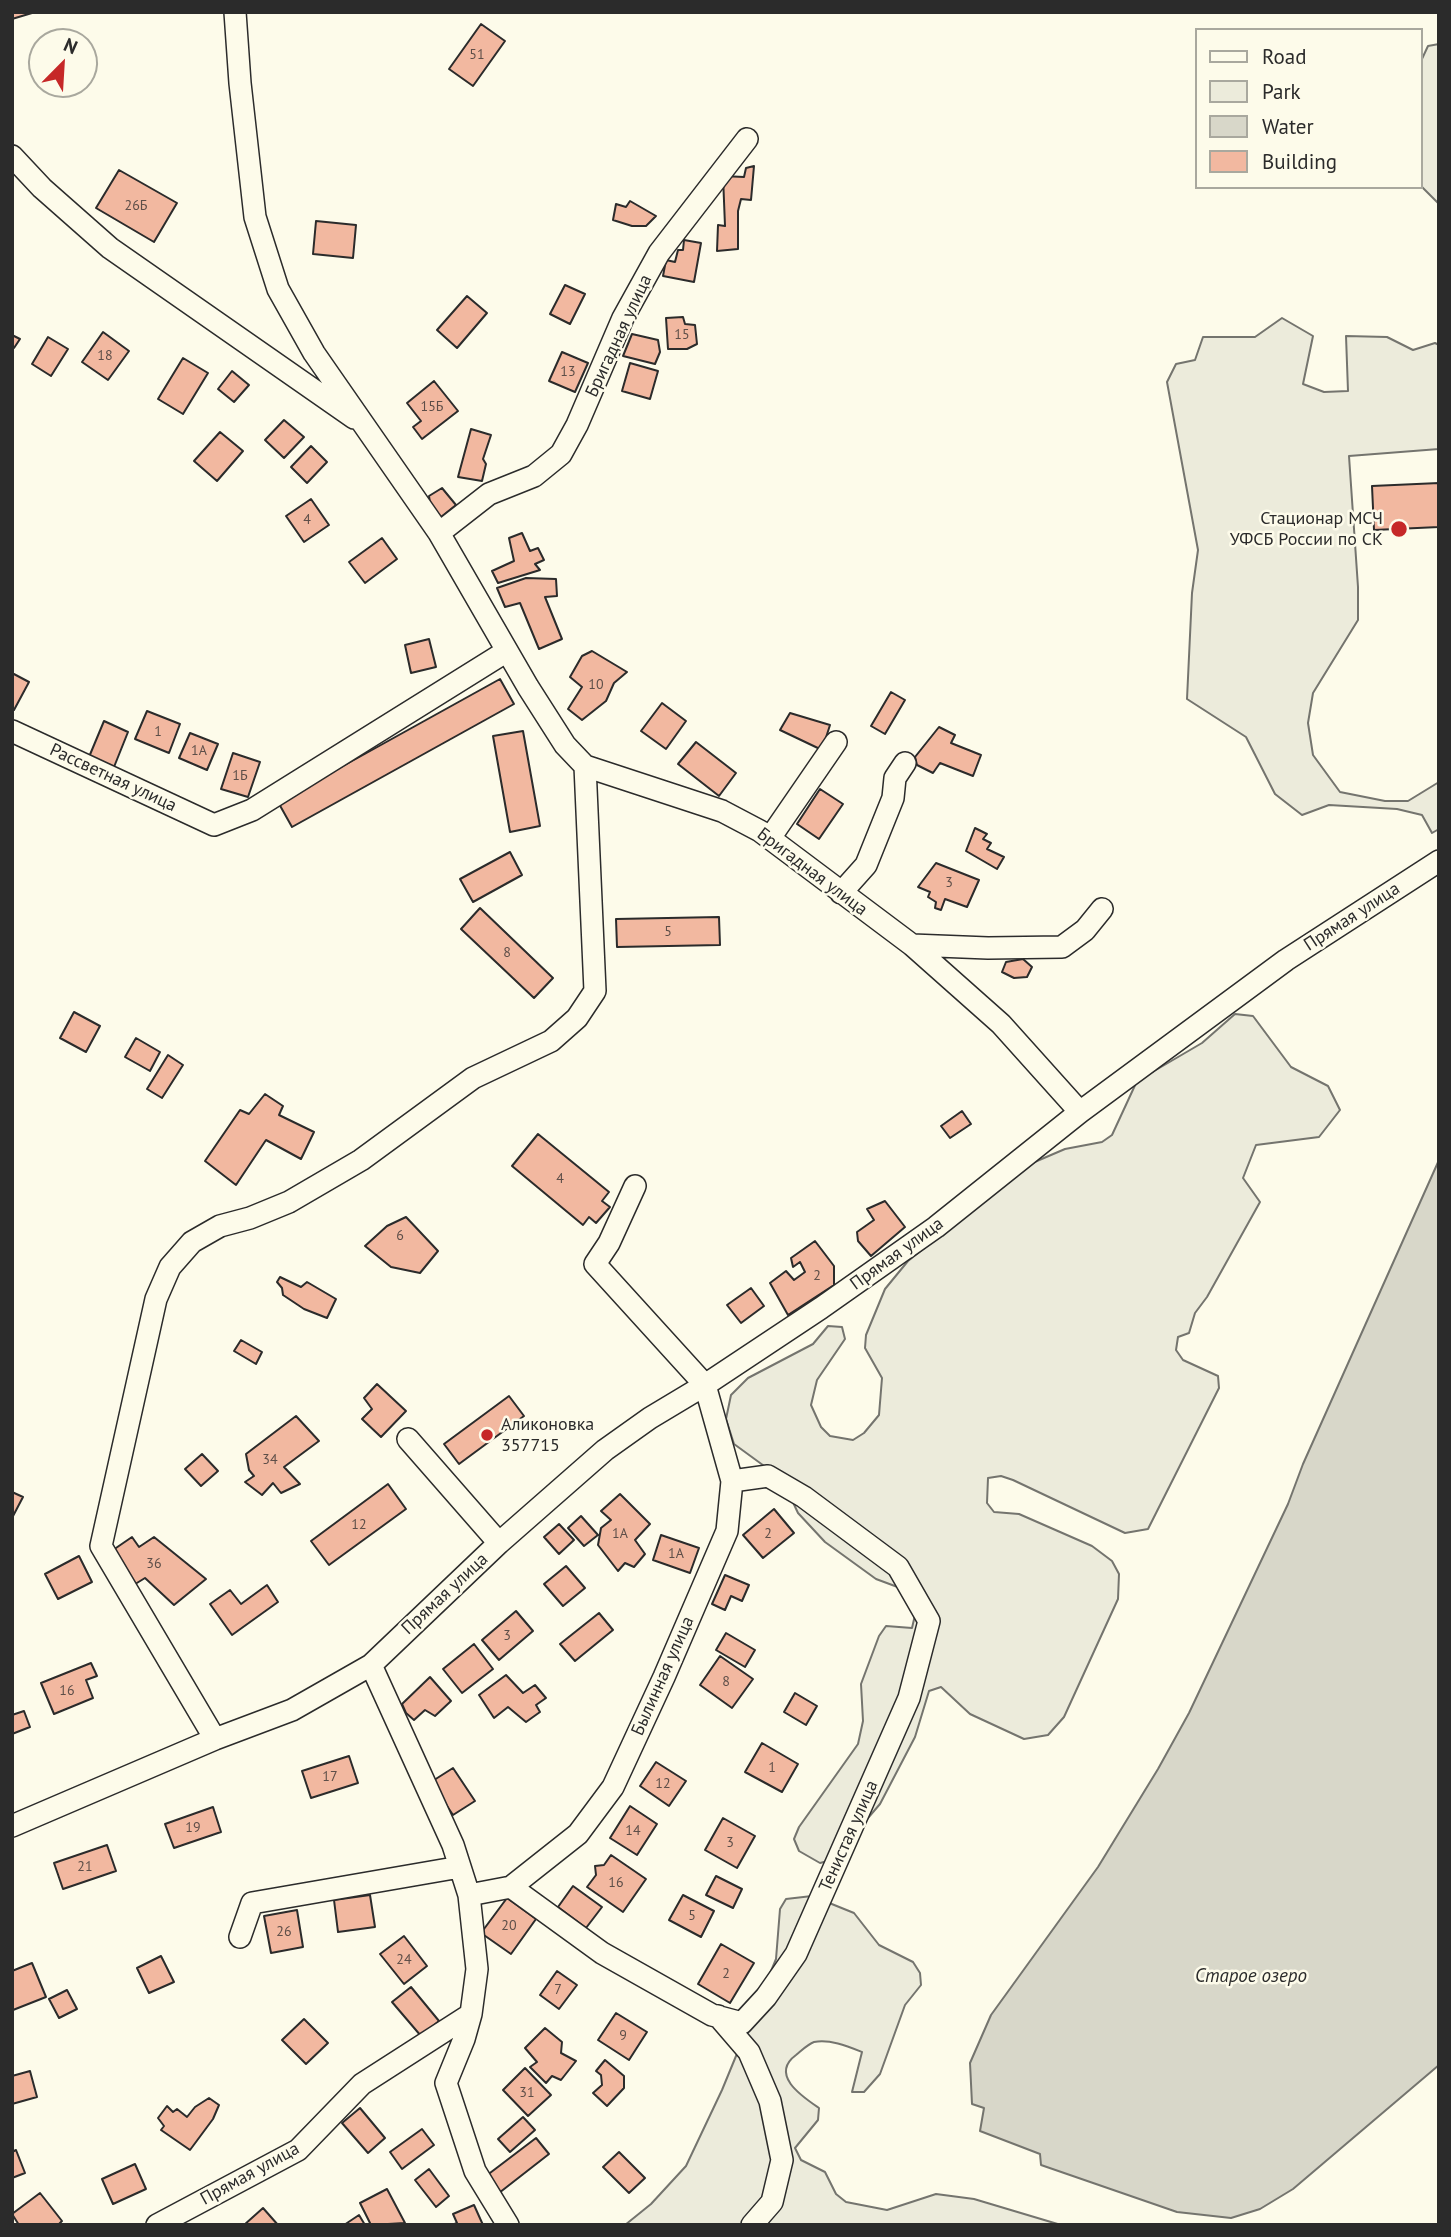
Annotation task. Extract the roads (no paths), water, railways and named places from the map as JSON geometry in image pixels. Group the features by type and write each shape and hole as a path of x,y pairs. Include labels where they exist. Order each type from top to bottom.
{"street":[{"path":"215,1739 102,1546 156,1299 170,1267 192,1242 220,1226 250,1218 289,1202 361,1160 473,1077 551,1041 577,1018 596,991 585,766 565,745 507,652 439,533 314,353 278,289 255,217 240,83 236,12"},
{"name":"Бригадная улица","path":"439,533 489,494 534,476 561,454 577,425 623,318 659,253 747,139"},
{"path":"12,156 43,188 110,248 367,427"},
{"path":"12,176 43,188"},
{"name":"Рассветная улица","path":"12,731 214,825 252,810 507,652"},
{"path":"770,838 836,742"},
{"path":"841,893 866,865 892,798 895,778 905,763"},
{"name":"Бригадная улица","path":"585,766 722,811 770,838 912,945 1001,1024 1080,1112"},
{"name":"Прямая улица","path":"12,1826 215,1739 292,1710 371,1665 499,1543 604,1450 821,1308 936,1227 1080,1112 1286,960 1439,861"},
{"path":"912,945 1062,947 1085,930 1102,909"},
{"path":"635,1186 609,1242 595,1264 705,1385"},
{"name":"Былинная улица","path":"470,1895 511,1887 578,1834 613,1787 664,1677 727,1531 732,1481 705,1385"},
{"path":"408,1439 499,1543"},
{"name":"Тенистая улица","path":"511,1887 602,1953 718,2016 742,2023 766,1997 796,1954 909,1698 929,1621 898,1567 804,1497 768,1476 732,1481"},
{"path":"371,1665 453,1845 470,1895 477,1969 471,2014 446,2082 475,2171 508,2225"},
{"path":"240,1937 252,1903 460,1867"},
{"name":"Прямая улица","path":"157,2225 298,2150 362,2084 471,2014"},
{"path":"718,2016 749,2052 770,2101 782,2160 772,2202 752,2225"}],"water":[{"name":"Старое озеро","path":"1439,1160 1439,2065 1293,2189 1260,2209 1231,2218 1177,2212 1041,2165 1040,2154 980,2131 984,2108 972,2104 970,2063 991,2015 1098,1867 1189,1713 1288,1504 1303,1464"}],"place":[{"name":"Стационар МСЧ УФСБ России по СК","path":"1399,529"},
{"name":"Аликоновка 357715","path":"487,1435"}]}
